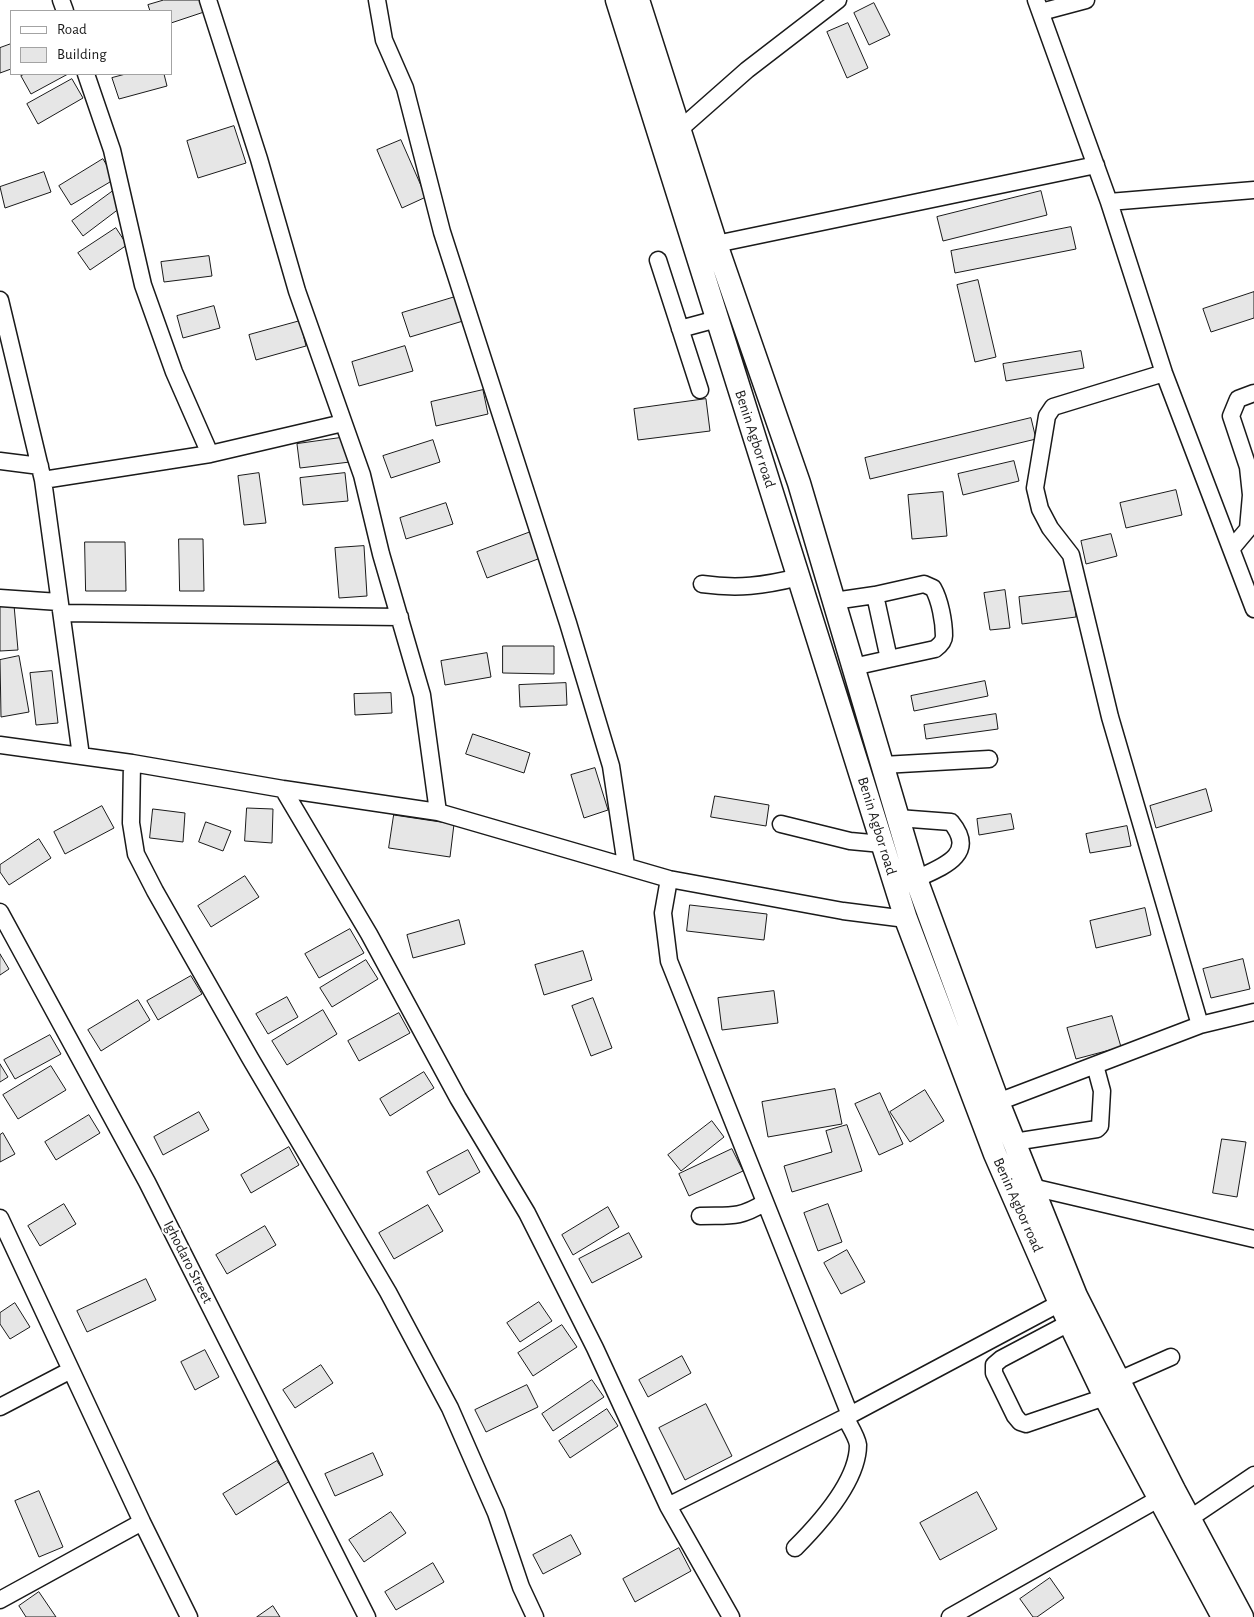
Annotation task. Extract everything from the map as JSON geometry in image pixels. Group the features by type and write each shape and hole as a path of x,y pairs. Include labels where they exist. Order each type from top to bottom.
{"highway":[{"name":"Benin Agbor road","path":"634,0 799,483 916,879 998,1102 1112,1388 1160,1498 1223,1617"},
{"name":"Benin Agbor road","path":"634,0 717,318 906,919 995,1154 1065,1313 1112,1388 1189,1519 1242,1617"},
{"path":"772,491 799,483"}],"street":[{"path":"208,0 259,159 296,291 362,475 381,554 422,695 438,812"},
{"path":"376,0 384,40 405,88 442,232 568,623 611,766 626,865"},
{"path":"679,130 748,70 838,0"},
{"path":"1086,0 1039,6 1109,202 1164,373 1254,609"},
{"path":"86,75 112,150 143,285 174,372 210,454"},
{"path":"716,244 1096,164"},
{"path":"1109,202 1254,190"},
{"path":"658,260 700,390"},
{"path":"0,300 42,473 81,756"},
{"path":"680,329 717,318"},
{"path":"1164,373 1053,407 1047,416 1035,488 1040,509 1050,528 1071,555 1110,717 1200,1025"},
{"path":"1232,548 1248,529 1251,495 1248,467 1231,416 1238,399 1254,393"},
{"path":"0,461 42,473 210,454 343,423"},
{"path":"702,584 732,588 764,586 799,577"},
{"path":"834,600 875,595 924,584 933,588 937,595 944,638 935,650 853,667"},
{"path":"875,595 889,659"},
{"path":"0,598 60,608 400,617"},
{"path":"0,745 132,763 283,789 438,812 669,879 843,911 906,919"},
{"path":"882,765 989,759"},
{"path":"132,763 131,823 136,854 250,1058 388,1292 450,1408 496,1512 521,1587 536,1617"},
{"path":"283,789 369,934 458,1098 527,1213 595,1348 668,1506 731,1617"},
{"path":"898,818 951,822 958,831 961,844 955,858 942,867 916,879"},
{"path":"781,824 850,840 882,844"},
{"path":"669,879 663,913 669,961 858,1444 853,1465 830,1510 795,1548"},
{"name":"Ighodaro Street","path":"0,912 80,1056 156,1200 367,1617"},
{"path":"998,1102 1200,1025 1254,1012"},
{"path":"1014,1142 1097,1129 1100,1126 1102,1091 1095,1065"},
{"path":"1032,1187 1254,1239"},
{"path":"700,1216 734,1216 750,1211 764,1202"},
{"path":"1,1225 189,1617"},
{"path":"668,1506 847,1416 1065,1313"},
{"path":"1065,1313 994,1365 994,1373 1015,1416 1020,1422 1026,1424 1112,1388 1171,1357"},
{"path":"0,1407 71,1370"},
{"path":"1189,1519 1254,1475"},
{"path":"950,1617 1160,1498"},
{"path":"0,1600 142,1522"}],"building":[{"path":"164,0 203,0 207,11 172,23 172,10 150,10 148,5"},
{"path":"874,3 890,35 869,45 854,13"},
{"path":"848,23 868,68 847,78 827,32"},
{"path":"10,44 10,69 0,73 0,48"},
{"path":"23,75 66,75 31,94 21,76"},
{"path":"122,75 164,75 167,86 119,99 112,78"},
{"path":"72,79 83,98 38,124 27,104"},
{"path":"234,126 246,163 198,178 187,141"},
{"path":"401,140 426,197 402,208 377,150"},
{"path":"103,159 115,179 71,205 59,186"},
{"path":"44,172 51,192 5,208 0,187"},
{"path":"113,191 124,205 83,236 72,221"},
{"path":"1041,191 1047,215 943,241 937,217"},
{"path":"1071,227 1076,249 955,273 951,251"},
{"path":"116,228 127,245 90,270 78,253"},
{"path":"209,256 212,276 164,282 161,262"},
{"path":"978,280 996,357 975,362 957,285"},
{"path":"1254,292 1254,318 1211,332 1203,309"},
{"path":"455,297 463,321 410,337 402,313"},
{"path":"214,306 220,328 183,338 177,316"},
{"path":"300,321 306,346 256,360 249,335"},
{"path":"405,346 413,371 359,386 352,362"},
{"path":"1081,351 1084,368 1006,381 1003,364"},
{"path":"483,390 488,414 436,426 431,402"},
{"path":"706,399 710,431 638,440 634,409"},
{"path":"1031,418 1036,439 870,479 865,458"},
{"path":"347,437 350,462 300,468 297,444"},
{"path":"433,440 440,462 391,478 383,456"},
{"path":"1014,461 1019,481 963,495 958,474"},
{"path":"259,473 266,523 244,525 238,476"},
{"path":"345,473 348,501 303,505 300,478"},
{"path":"1176,490 1182,515 1126,528 1120,503"},
{"path":"943,492 947,536 912,539 908,495"},
{"path":"446,503 453,524 406,539 400,518"},
{"path":"536,530 546,556 487,578 477,552"},
{"path":"1111,534 1117,556 1086,564 1081,541"},
{"path":"179,539 203,539 204,591 180,591"},
{"path":"85,542 125,542 126,591 86,591"},
{"path":"364,546 367,596 339,598 335,548"},
{"path":"1005,590 1010,628 990,630 984,593"},
{"path":"1073,591 1076,617 1022,624 1019,597"},
{"path":"14,605 18,650 0,651 0,606"},
{"path":"503,646 554,646 554,674 503,673"},
{"path":"487,653 491,677 445,685 441,661"},
{"path":"19,656 29,712 1,717 0,660"},
{"path":"52,671 58,723 36,725 30,673"},
{"path":"985,681 988,696 914,711 911,696"},
{"path":"566,683 567,705 520,707 519,685"},
{"path":"391,693 392,713 355,715 354,694"},
{"path":"996,714 998,729 926,739 924,725"},
{"path":"473,734 530,753 524,773 466,754"},
{"path":"595,768 608,810 584,818 571,775"},
{"path":"1206,789 1212,811 1156,828 1150,806"},
{"path":"715,796 769,805 766,826 711,817"},
{"path":"102,806 114,828 65,854 54,832"},
{"path":"247,808 273,809 272,843 245,841"},
{"path":"153,809 185,813 183,842 150,838"},
{"path":"1011,814 1014,829 979,835 977,819"},
{"path":"394,815 454,824 450,857 389,848"},
{"path":"206,822 231,831 223,851 199,842"},
{"path":"1127,826 1131,846 1090,853 1086,834"},
{"path":"39,839 51,858 9,885 0,872 0,865"},
{"path":"245,876 259,897 211,927 198,906"},
{"path":"690,905 767,914 764,940 687,931"},
{"path":"1145,908 1151,935 1096,948 1090,921"},
{"path":"459,920 465,944 413,958 407,935"},
{"path":"350,929 364,953 319,978 305,954"},
{"path":"583,951 592,980 544,995 535,965"},
{"path":"0,954 9,969 0,975"},
{"path":"1243,959 1250,989 1211,998 1203,969"},
{"path":"366,960 378,979 332,1007 320,988"},
{"path":"191,976 202,994 158,1020 147,1001"},
{"path":"774,991 778,1023 722,1030 718,998"},
{"path":"287,997 298,1017 268,1034 256,1014"},
{"path":"593,998 612,1048 591,1056 572,1006"},
{"path":"138,1000 150,1020 101,1051 88,1030"},
{"path":"323,1010 337,1034 287,1065 272,1041"},
{"path":"399,1013 410,1033 359,1061 348,1041"},
{"path":"1112,1016 1121,1047 1076,1059 1067,1028"},
{"path":"50,1035 61,1054 15,1079 4,1060"},
{"path":"0,1064 8,1077 0,1082"},
{"path":"51,1066 66,1090 18,1119 3,1095"},
{"path":"424,1072 434,1088 390,1116 380,1099"},
{"path":"835,1089 842,1124 768,1137 762,1102"},
{"path":"925,1090 944,1121 910,1142 890,1112"},
{"path":"880,1093 903,1144 879,1155 855,1104"},
{"path":"199,1112 209,1130 163,1155 154,1137"},
{"path":"89,1115 100,1133 56,1160 45,1142"},
{"path":"712,1121 724,1137 681,1171 668,1155"},
{"path":"847,1125 862,1171 792,1192 784,1166 832,1152 826,1131"},
{"path":"3,1133 15,1154 0,1162 0,1135"},
{"path":"1222,1139 1246,1142 1237,1197 1213,1193"},
{"path":"289,1147 299,1165 251,1193 241,1175"},
{"path":"732,1149 743,1171 689,1196 679,1174"},
{"path":"468,1150 480,1172 439,1195 427,1172"},
{"path":"64,1204 76,1224 40,1246 28,1226"},
{"path":"828,1204 842,1242 818,1251 804,1213"},
{"path":"428,1205 443,1231 394,1259 379,1233"},
{"path":"608,1207 619,1227 573,1255 562,1235"},
{"path":"265,1226 276,1245 227,1274 216,1255"},
{"path":"629,1233 642,1257 592,1283 579,1259"},
{"path":"847,1250 865,1282 841,1294 824,1263"},
{"path":"146,1279 156,1300 87,1332 77,1311"},
{"path":"539,1302 552,1321 520,1342 507,1323"},
{"path":"15,1303 30,1327 10,1339 0,1324 0,1313"},
{"path":"562,1325 577,1347 533,1376 518,1353"},
{"path":"205,1350 219,1377 195,1390 181,1362"},
{"path":"682,1356 691,1373 648,1397 639,1380"},
{"path":"321,1365 333,1383 295,1408 283,1390"},
{"path":"592,1380 604,1397 553,1431 542,1414"},
{"path":"527,1385 538,1407 486,1432 475,1410"},
{"path":"706,1404 732,1456 685,1480 659,1428"},
{"path":"607,1409 618,1426 570,1458 559,1441"},
{"path":"373,1453 383,1475 335,1496 325,1474"},
{"path":"277,1461 290,1481 236,1515 223,1494"},
{"path":"39,1491 63,1547 39,1557 15,1501"},
{"path":"977,1492 997,1529 940,1560 920,1523"},
{"path":"391,1512 406,1533 364,1562 349,1540"},
{"path":"571,1535 581,1554 543,1574 533,1555"},
{"path":"679,1548 691,1571 635,1602 623,1579"},
{"path":"433,1563 444,1582 396,1610 385,1592"},
{"path":"1050,1578 1064,1598 1037,1617 1033,1617 1020,1599"},
{"path":"39,1592 56,1617 26,1617 19,1606"},
{"path":"273,1606 280,1617 257,1617"}]}
